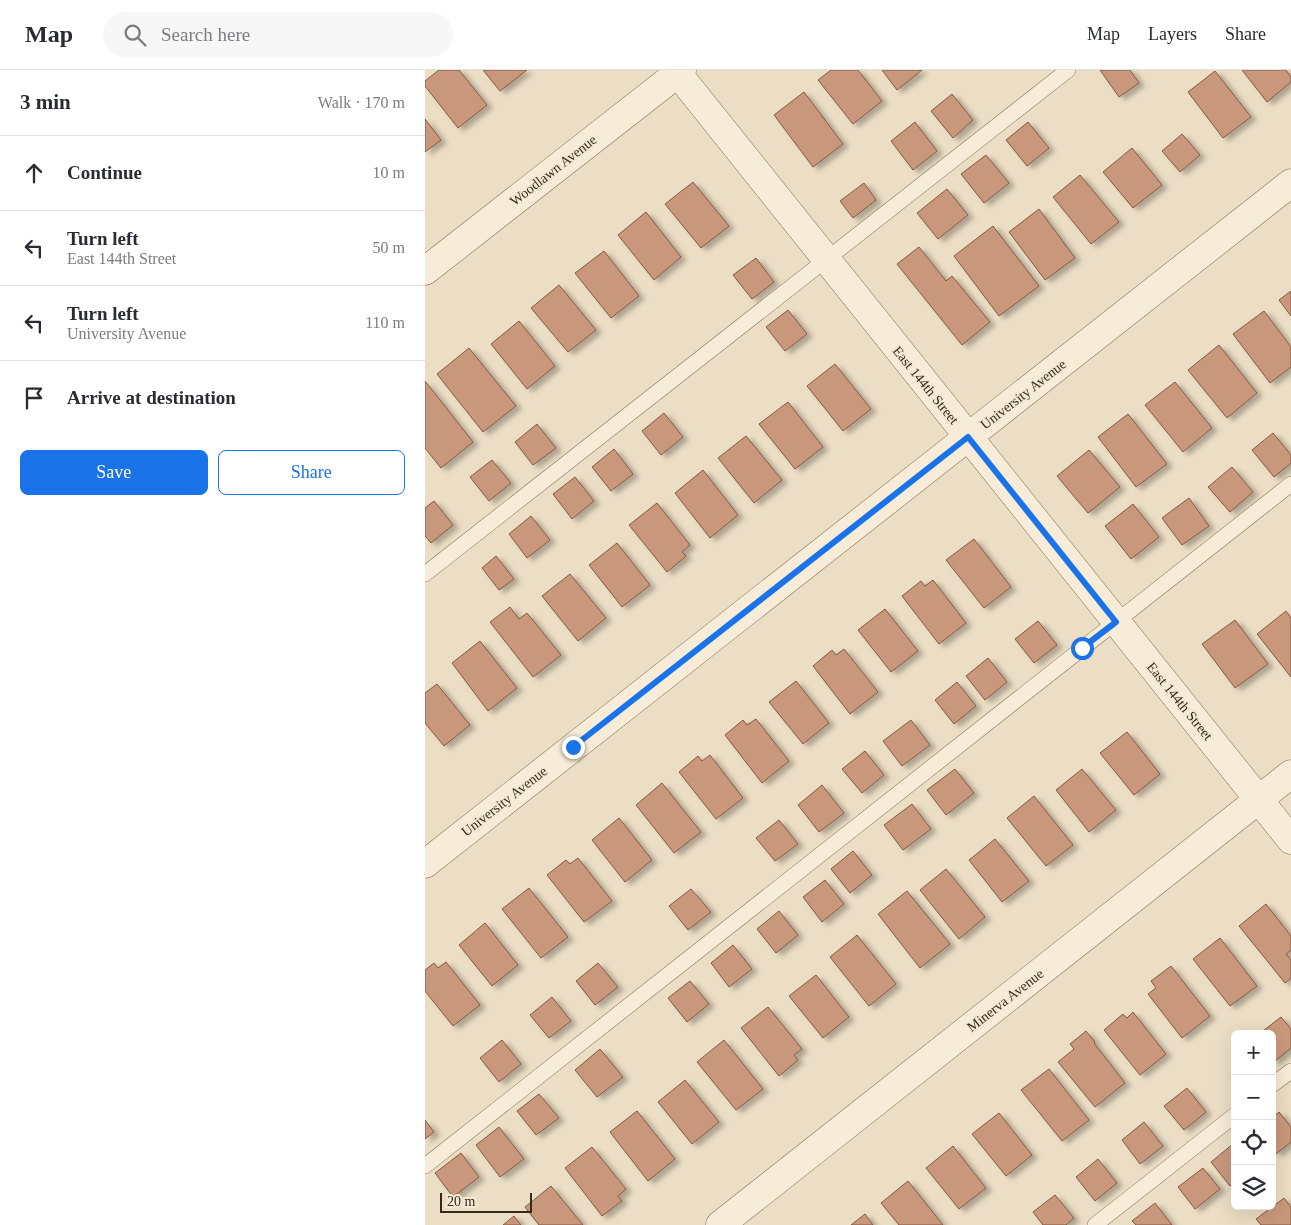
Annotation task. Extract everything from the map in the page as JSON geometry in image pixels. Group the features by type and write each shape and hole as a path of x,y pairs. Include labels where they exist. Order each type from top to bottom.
{"street":[{"name":"East 144th Street","path":"678,71 825,259 1291,840"},
{"name":"Woodlawn Avenue","path":"425,270 678,71"},
{"name":"University Avenue","path":"425,864 1291,183"},
{"name":"Minerva Avenue","path":"720,1225 1291,774"}],"lane":[{"path":"425,574 1068,70"},
{"path":"425,1166 1291,484"},
{"path":"1276,1082 1291,1071"},
{"path":"1095,1225 1231,1118"}],"building":[{"path":"439,70 459,70 487,105 458,128 425,86 425,81"},
{"path":"483,70 527,70 500,91"},
{"path":"831,70 858,70 882,101 853,124 818,80"},
{"path":"882,70 922,70 897,90"},
{"path":"1100,70 1130,70 1139,83 1119,97"},
{"path":"1242,70 1286,70 1291,77 1291,82 1267,102"},
{"path":"1215,71 1251,117 1223,138 1188,92"},
{"path":"804,92 843,144 813,167 774,115"},
{"path":"952,94 973,120 953,138 931,111"},
{"path":"425,119 441,140 425,152"},
{"path":"915,122 937,151 913,170 891,141"},
{"path":"1028,122 1049,148 1027,166 1006,140"},
{"path":"1182,134 1200,155 1180,172 1162,151"},
{"path":"1132,148 1162,185 1133,208 1103,172"},
{"path":"986,155 1009,183 984,203 961,174"},
{"path":"1080,175 1119,222 1091,244 1053,197"},
{"path":"693,182 729,226 701,248 665,204"},
{"path":"864,183 876,200 853,218 840,201"},
{"path":"947,189 968,215 938,239 917,213"},
{"path":"1039,209 1075,258 1045,280 1009,232"},
{"path":"646,212 681,257 654,280 618,235"},
{"path":"993,226 1039,286 999,316 954,256"},
{"path":"919,247 946,281 952,276 990,322 962,345 897,264"},
{"path":"604,251 639,296 611,318 575,273"},
{"path":"756,258 774,282 752,299 733,275"},
{"path":"559,285 596,330 568,352 531,308"},
{"path":"1291,291 1291,316 1279,300"},
{"path":"788,310 807,334 785,351 766,327"},
{"path":"1264,311 1291,347 1291,367 1270,383 1233,334"},
{"path":"519,321 555,366 527,389 491,344"},
{"path":"1219,345 1257,393 1227,418 1188,370"},
{"path":"469,348 516,406 483,432 437,374"},
{"path":"835,364 871,409 843,431 807,386"},
{"path":"425,381 473,442 441,468 425,448"},
{"path":"1175,382 1212,428 1183,452 1145,405"},
{"path":"788,402 823,447 795,469 759,424"},
{"path":"664,413 683,437 661,455 642,431"},
{"path":"1128,414 1167,464 1136,487 1098,437"},
{"path":"537,424 556,448 533,465 515,442"},
{"path":"1273,433 1291,455 1291,463 1274,477 1252,450"},
{"path":"746,436 782,480 754,503 718,458"},
{"path":"614,449 633,474 611,491 592,467"},
{"path":"1089,450 1120,487 1088,513 1057,476"},
{"path":"492,460 511,483 489,501 470,477"},
{"path":"1232,467 1253,492 1230,512 1208,487"},
{"path":"703,470 738,515 710,538 675,493"},
{"path":"575,477 594,501 572,519 553,494"},
{"path":"1189,498 1209,526 1182,545 1162,518"},
{"path":"434,501 453,525 431,543 425,536 425,508"},
{"path":"657,503 690,545 682,552 686,556 667,572 629,525"},
{"path":"1133,504 1159,537 1131,559 1105,526"},
{"path":"531,516 550,540 527,558 509,534"},
{"path":"974,539 1011,587 984,608 946,560"},
{"path":"617,543 650,585 622,607 589,565"},
{"path":"496,556 514,579 499,590 482,568"},
{"path":"570,574 606,618 578,641 542,596"},
{"path":"933,580 966,623 939,644 902,596 921,581 925,586"},
{"path":"510,607 519,619 527,613 561,655 533,677 490,622"},
{"path":"885,609 918,651 891,672 858,630"},
{"path":"1286,611 1291,618 1291,677 1257,634"},
{"path":"1235,620 1268,664 1235,688 1202,644"},
{"path":"1038,621 1057,645 1034,663 1015,639"},
{"path":"480,641 517,688 488,711 452,663"},
{"path":"844,649 878,692 850,714 813,666 832,650 836,655"},
{"path":"988,658 1007,682 985,700 966,676"},
{"path":"796,681 829,723 803,744 769,702"},
{"path":"957,682 976,706 954,724 935,700"},
{"path":"437,684 470,725 444,746 425,723 425,693"},
{"path":"756,719 789,761 762,783 725,735 743,720 747,725"},
{"path":"911,720 930,745 902,766 883,741"},
{"path":"1127,732 1160,774 1134,795 1100,753"},
{"path":"865,751 884,775 862,793 842,769"},
{"path":"710,755 743,798 716,819 679,772 698,756 702,761"},
{"path":"955,769 974,793 946,815 927,790"},
{"path":"1082,769 1116,810 1089,832 1056,790"},
{"path":"662,783 701,832 674,853 636,805"},
{"path":"822,785 844,813 819,832 798,805"},
{"path":"1034,796 1073,845 1046,866 1007,818"},
{"path":"912,804 931,829 903,850 884,825"},
{"path":"619,818 652,860 625,882 592,840"},
{"path":"779,820 798,844 775,861 756,838"},
{"path":"995,839 1029,881 1002,902 969,860"},
{"path":"853,851 872,875 850,893 831,869"},
{"path":"578,858 612,901 584,922 547,875 566,860 570,864"},
{"path":"946,869 985,917 959,939 920,890"},
{"path":"825,880 844,904 822,922 803,897"},
{"path":"529,888 568,937 541,958 502,909"},
{"path":"691,889 711,912 688,930 669,906"},
{"path":"907,891 950,944 920,968 878,914"},
{"path":"1266,904 1291,936 1291,950 1286,954 1291,960 1291,978 1285,983 1239,926"},
{"path":"779,911 798,935 776,953 757,929"},
{"path":"485,923 518,965 492,986 459,945"},
{"path":"857,935 896,984 869,1006 830,957"},
{"path":"1220,938 1257,986 1230,1006 1193,959"},
{"path":"733,945 752,969 729,987 711,963"},
{"path":"446,962 480,1005 453,1026 425,991 425,970 434,963 438,968"},
{"path":"598,963 618,987 595,1005 576,981"},
{"path":"1171,966 1210,1016 1182,1038 1148,994 1156,988 1151,981"},
{"path":"816,975 849,1017 823,1038 789,996"},
{"path":"690,981 709,1004 687,1022 668,998"},
{"path":"552,997 571,1021 549,1038 530,1015"},
{"path":"768,1007 802,1049 794,1055 798,1060 779,1076 741,1028"},
{"path":"1133,1012 1166,1054 1140,1075 1104,1030 1123,1014 1127,1018"},
{"path":"1281,1017 1291,1029 1291,1048 1276,1060 1276,1030 1264,1030"},
{"path":"1086,1031 1125,1083 1095,1107 1058,1062 1074,1049 1070,1044"},
{"path":"502,1040 521,1064 499,1082 480,1058"},
{"path":"724,1040 763,1089 736,1110 697,1062"},
{"path":"600,1049 623,1077 597,1097 575,1070"},
{"path":"1049,1069 1089,1120 1062,1141 1021,1090"},
{"path":"685,1080 719,1122 692,1144 658,1102"},
{"path":"1187,1088 1206,1112 1184,1130 1164,1106"},
{"path":"539,1094 559,1118 536,1135 517,1111"},
{"path":"637,1111 675,1159 648,1181 610,1132"},
{"path":"1279,1112 1291,1127 1291,1142 1276,1154 1276,1120 1276,1115"},
{"path":"999,1113 1032,1155 1006,1176 972,1134"},
{"path":"425,1120 434,1132 425,1139"},
{"path":"1144,1122 1163,1146 1140,1164 1122,1140"},
{"path":"499,1127 524,1159 500,1177 476,1145"},
{"path":"953,1146 986,1188 959,1209 926,1168"},
{"path":"1231,1146 1231,1185 1230,1186 1211,1162"},
{"path":"592,1147 626,1189 618,1196 622,1201 602,1216 565,1168"},
{"path":"461,1153 479,1177 453,1197 435,1173"},
{"path":"1098,1159 1117,1183 1095,1201 1076,1177"},
{"path":"1203,1168 1220,1189 1195,1209 1178,1187"},
{"path":"908,1181 943,1225 899,1225 881,1203"},
{"path":"551,1186 583,1225 539,1225 525,1207"},
{"path":"1055,1195 1074,1218 1066,1225 1043,1225 1033,1212"},
{"path":"1284,1198 1291,1207 1291,1225 1261,1225 1256,1219 1268,1210 1276,1210 1276,1204"},
{"path":"1155,1203 1172,1225 1136,1225 1132,1221"},
{"path":"865,1214 873,1225 851,1225"},
{"path":"514,1216 521,1225 503,1225"}],"route":[{"path":"573,747 968,437 1116,622 1082,648"}]}
